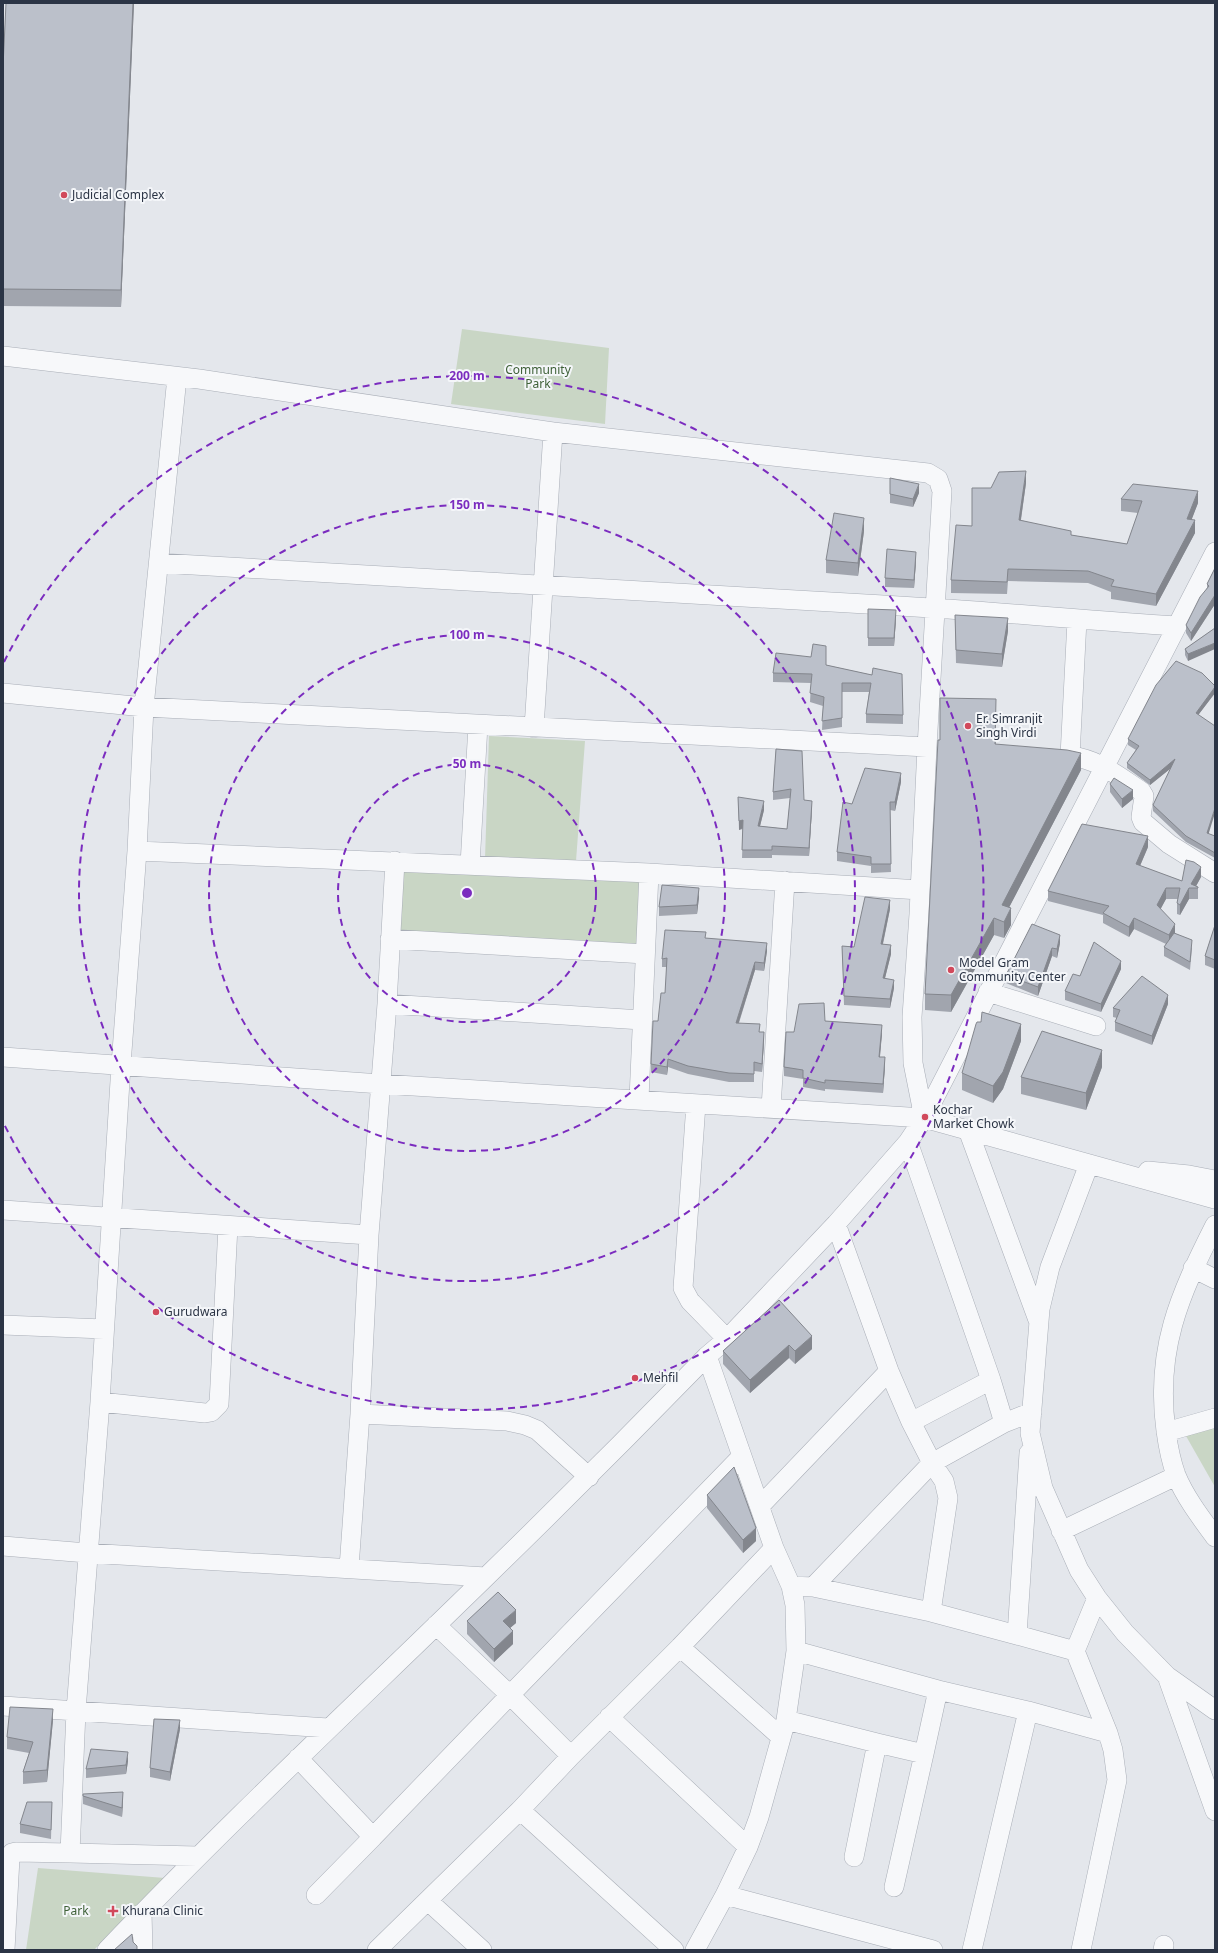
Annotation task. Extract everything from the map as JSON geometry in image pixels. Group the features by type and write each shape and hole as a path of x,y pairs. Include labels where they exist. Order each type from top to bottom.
{"street":[{"path":"3,356 177,377 553,432 928,473 938,478 942,491 912,1017 912,1039 916,1083 924,1118"},
{"path":"70,1853 76,1711 87,1553 100,1402 121,1065 137,851 144,707 160,563 177,377"},
{"path":"534,728 542,584 553,432"},
{"path":"107,1950 197,1856 486,1577 588,1477 707,1356 727,1339 836,1224 908,1142 924,1118 1215,552"},
{"path":"160,563 936,608 1077,620 1176,626"},
{"path":"1077,620 1070,756 1089,759 1104,766 1141,791 1144,796 1141,817 1143,822 1168,844 1215,873"},
{"path":"3,693 144,707 927,747"},
{"path":"470,865 478,725"},
{"path":"137,851 649,873 920,890"},
{"path":"349,1568 360,1414 369,1234 387,1004 394,861"},
{"path":"639,1099 649,873"},
{"path":"771,1108 786,881"},
{"path":"390,939 645,954"},
{"path":"988,992 1096,1026"},
{"path":"387,1004 642,1020"},
{"path":"3,1057 381,1084 924,1118 1215,1198"},
{"path":"696,1104 683,1288 690,1301 727,1339"},
{"path":"968,1130 1038,1322"},
{"path":"908,1142 991,1380 1004,1423"},
{"path":"1017,1635 1038,1322 1050,1267 1089,1164"},
{"path":"1121,1172 1154,1171 1215,1180"},
{"path":"3,1210 111,1216 228,1226 369,1234"},
{"path":"836,1224 888,1371 911,1422 932,1463 944,1481 948,1498 930,1612"},
{"path":"100,1402 206,1413 211,1412 219,1404 228,1226"},
{"path":"1215,1226 1193,1268 1176,1309 1166,1350 1162,1395 1168,1447 1176,1476 1189,1499 1215,1537"},
{"path":"1193,1268 1215,1279"},
{"path":"3,1324 104,1329"},
{"path":"695,1950 725,1895 748,1847 783,1728 796,1651 795,1605 791,1586 774,1548 707,1356"},
{"path":"760,1506 888,1371"},
{"path":"911,1422 991,1380"},
{"path":"813,1587 932,1463 1004,1423 1032,1412"},
{"path":"360,1414 507,1420 525,1424 537,1430 588,1477"},
{"path":"1166,1432 1215,1418"},
{"path":"1030,1433 1043,1488 1060,1531 1079,1570 1097,1598 1125,1633 1166,1676 1215,1710"},
{"path":"316,1894 742,1457"},
{"path":"1060,1531 1176,1476"},
{"path":"3,1546 87,1553 486,1577"},
{"path":"377,1950 520,1810 609,1717 680,1647 774,1548"},
{"path":"791,1586 813,1587 930,1612 1075,1651"},
{"path":"1081,1950 1117,1780 1113,1750 1108,1733 1075,1651 1097,1598"},
{"path":"436,1625 510,1695 571,1756"},
{"path":"680,1647 783,1728 877,1743 924,1754"},
{"path":"796,1651 938,1690 1028,1711 1108,1733"},
{"path":"1166,1676 1215,1811"},
{"path":"894,1887 938,1690"},
{"path":"3,1706 328,1728"},
{"path":"972,1950 1028,1711"},
{"path":"609,1717 748,1847"},
{"path":"854,1857 877,1743"},
{"path":"298,1758 373,1837"},
{"path":"520,1810 674,1950"},
{"path":"5,1950 10,1858 12,1853 197,1856"},
{"path":"725,1895 933,1950"},
{"path":"428,1901 482,1950"},
{"path":"142,1913 143,1950"}],"green space":[{"name":"Community Park","path":"462,329 609,348 605,424 451,404"},
{"path":"489,736 585,741 576,861 485,859"},
{"path":"400,865 643,877 639,945 396,938"},
{"path":"1215,1422 1215,1487 1186,1436"},
{"name":"Park","path":"38,1868 165,1878 94,1950 26,1950"}],"building":[{"name":"Judicial Complex","path":"6,3 133,3 121,290 3,289 3,67"},
{"path":"1026,471 1019,520 1071,531 1071,535 1127,544 1142,501 1121,499 1133,484 1198,491 1187,519 1195,520 1156,594 1111,586 1114,580 1088,571 1008,569 1007,582 951,580 956,525 972,526 972,488 991,488 999,472"},
{"path":"890,478 919,484 913,499 890,494"},
{"path":"834,513 864,518 858,563 826,560"},
{"path":"887,549 916,552 914,580 885,578"},
{"path":"1215,568 1215,595 1191,633 1186,625 1200,597 1209,586 1207,584"},
{"path":"868,609 896,610 894,638 868,638"},
{"path":"955,615 1008,618 1002,654 956,650"},
{"path":"1215,628 1215,643 1188,654 1185,649"},
{"path":"813,644 826,646 826,665 872,675 873,668 902,674 903,715 866,714 871,683 842,683 842,718 822,721 824,697 810,693 812,674 773,673 776,653 811,657"},
{"path":"1176,661 1202,673 1215,686 1196,713 1215,726 1215,808 1207,833 1215,836 1215,853 1186,836 1153,805 1175,759 1150,780 1127,763 1139,746 1128,739 1156,685"},
{"name":"Model Gram Community Center","path":"940,698 996,699 995,744 1067,750 1081,753 1002,905 1011,908 1004,922 994,918 951,995 925,994 938,740 940,740"},
{"path":"776,749 802,751 804,800 812,801 809,848 772,846 772,850 742,850 743,820 739,821 738,797 764,801 758,826 787,829 791,789 773,792"},
{"path":"865,768 901,773 895,802 890,802 891,864 871,864 871,857 837,852 843,802 852,804"},
{"path":"1114,778 1133,790 1122,799 1110,784"},
{"path":"1082,824 1148,836 1136,864 1182,881 1186,860 1194,862 1201,867 1191,884 1198,888 1189,888 1180,905 1177,903 1180,888 1166,888 1157,905 1175,924 1169,935 1134,918 1129,927 1103,913 1109,906 1048,891"},
{"path":"662,885 699,888 697,905 659,907"},
{"path":"865,897 890,900 881,944 891,945 883,978 894,980 890,999 844,996 842,946 854,947"},
{"path":"1032,924 1060,935 1057,949 1052,948 1038,987 1006,975"},
{"path":"1215,925 1215,960 1205,956"},
{"path":"665,930 706,932 705,938 767,943 764,963 755,962 736,1023 760,1024 759,1032 764,1032 762,1064 754,1062 754,1074 729,1073 688,1066 668,1059 667,1067 651,1064 653,1021 658,1021 661,993 665,993 667,958 662,959"},
{"path":"1174,933 1192,940 1190,962 1164,947"},
{"path":"1094,942 1121,961 1101,1004 1065,991 1073,974 1080,976"},
{"path":"1142,976 1168,995 1152,1036 1115,1022 1120,1010 1113,1008"},
{"path":"824,1003 825,1021 882,1025 879,1057 885,1057 883,1084 825,1080 825,1083 803,1078 803,1070 784,1067 786,1032 794,1032 799,1004"},
{"path":"982,1012 1021,1024 1003,1072 993,1086 962,1073 976,1024 977,1022 981,1022"},
{"path":"1042,1031 1102,1050 1086,1093 1021,1077"},
{"path":"779,1300 812,1336 795,1351 789,1345 750,1380 723,1351"},
{"path":"734,1467 756,1528 743,1540 707,1495"},
{"path":"498,1592 516,1610 503,1621 513,1631 494,1649 467,1621"},
{"path":"10,1707 53,1709 47,1770 23,1772 33,1742 7,1737"},
{"path":"154,1719 180,1720 170,1772 150,1768"},
{"path":"91,1749 128,1752 126,1765 86,1769"},
{"path":"123,1792 122,1808 83,1796 83,1794"},
{"path":"27,1802 52,1802 51,1830 20,1824"},
{"path":"132,1934 133,1942 137,1946 137,1950 114,1950"}],"place":[{"name":"Judicial Complex","path":"64,195"},
{"name":"Er. Simranjit Singh Virdi","path":"968,726"},
{"name":"Model Gram Community Center","path":"951,970"},
{"name":"Kochar Market Chowk","path":"925,1117"},
{"name":"Gurudwara","path":"156,1312"},
{"name":"Mehfil","path":"635,1378"},
{"name":"Khurana Clinic","path":"113,1911"}]}
